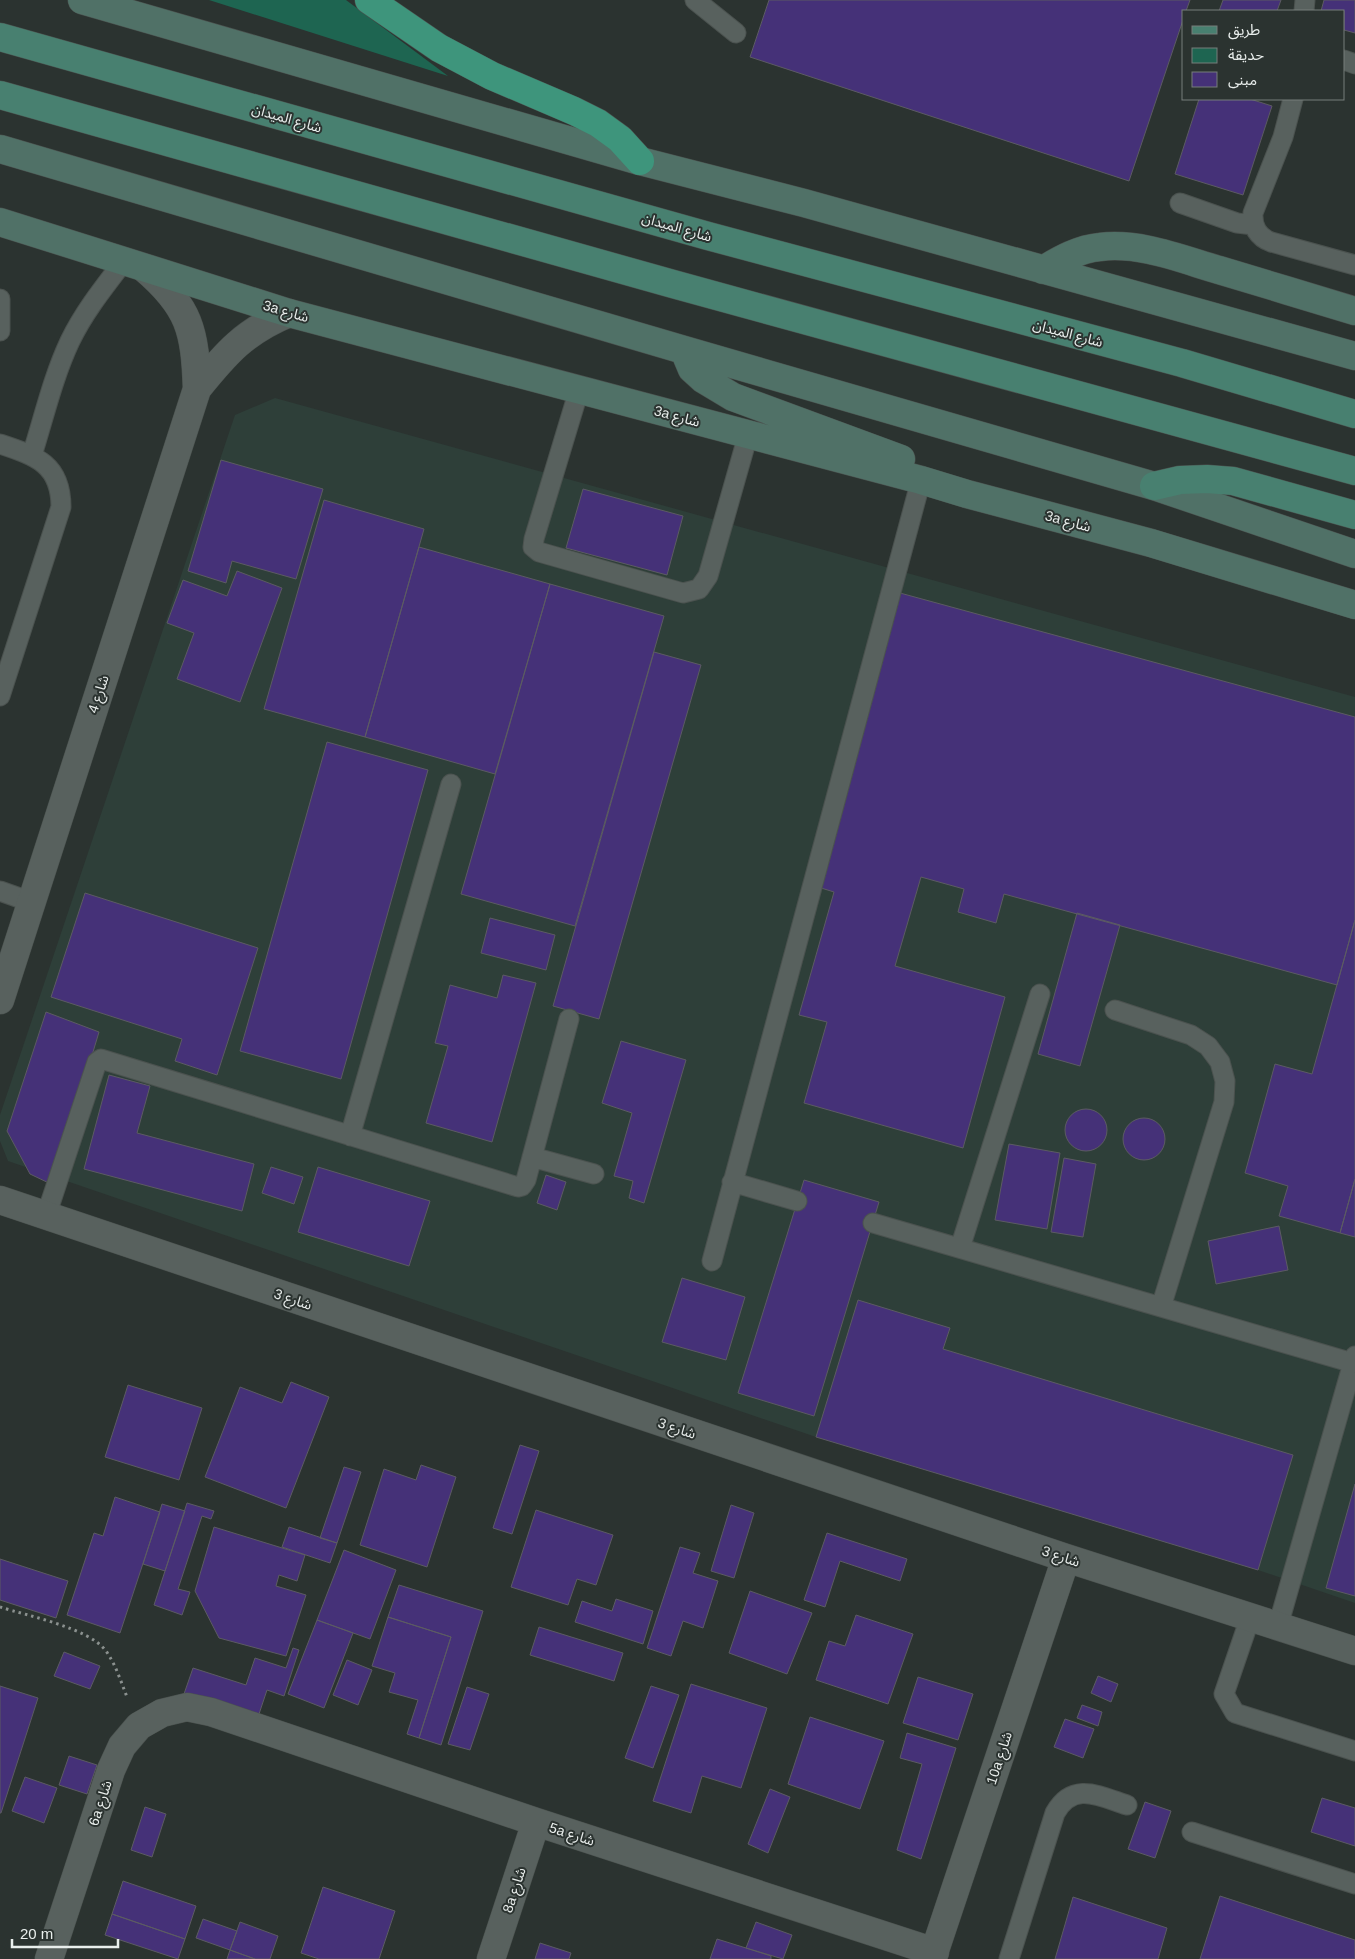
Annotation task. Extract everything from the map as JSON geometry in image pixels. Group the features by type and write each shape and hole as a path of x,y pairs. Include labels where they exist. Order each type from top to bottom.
{"highway":[{"path":"370,0 446,52 492,76 598,123 620,139 640,161"}],"main road":[{"path":"82,0 640,161 804,204 1355,356"},
{"name":"شارع الميدان","path":"0,37 708,236 1182,364 1355,414"},
{"path":"0,95 672,284 1355,471"},
{"path":"0,149 1154,486 1355,554"},
{"name":"3a شارع","path":"0,222 289,313 921,480 1151,543 1355,605"},
{"path":"1044,270 1068,255 1098,247 1123,246 1181,259 1355,311"},
{"path":"684,350 692,369 703,379 733,397 907,461 928,470 967,494"},
{"path":"1154,486 1180,480 1207,479 1233,481 1355,515"}],"street":[{"name":"شارع 4","path":"0,1000 197,389 196,352 190,327 174,298 164,285 134,265"},
{"name":"شارع 4","path":"197,389 238,342 271,320 289,313"},
{"name":"شارع 3","path":"0,1200 1066,1558 1355,1651"},
{"name":"10a شارع","path":"933,1955 1066,1558"},
{"name":"6a شارع","path":"49,1959 111,1770 122,1746 139,1726 162,1713 187,1708 211,1712"},
{"name":"5a شارع","path":"211,1712 933,1955"},
{"name":"8a شارع","path":"491,1959 536,1822"}],"lane":[{"path":"695,0 736,33"},
{"path":"1293,100 1283,137 1253,213 1254,225 1260,236 1271,242 1355,265"},
{"path":"1180,203 1237,223 1254,225"},
{"path":"32,455 70,342 91,305 134,265"},
{"path":"0,299 0,331"},
{"path":"579,390 533,547 539,552 683,593 699,589 705,583 708,576 748,435"},
{"path":"0,444 32,455 55,476 61,490 61,507 0,696"},
{"path":"712,1261 921,480"},
{"path":"350,1136 451,784"},
{"path":"0,891 32,902"},
{"path":"960,1248 1040,994"},
{"path":"1115,1010 1191,1035 1208,1046 1220,1062 1225,1082 1224,1102 1161,1307"},
{"path":"46,1216 99,1060 104,1059 518,1187 524,1184 569,1019"},
{"path":"532,1157 594,1174"},
{"path":"732,1182 798,1201"},
{"path":"873,1223 1161,1307 1354,1359 1278,1626"},
{"path":"1250,1618 1224,1694 1235,1713 1355,1751"},
{"path":"1009,1959 1054,1813 1061,1802 1070,1796 1080,1793 1096,1795 1127,1805"},
{"path":"1192,1832 1355,1884"}],"path":[{"path":"0,1607 78,1632 93,1639 105,1650 114,1665 139,1726"}],"shaded area":[{"path":"275,398 1355,697 1355,1603 1258,1570 816,1437 8,1161 0,1141 0,1115 235,415"}],"green space":[{"path":"209,0 346,0 448,76"}],"building":[{"path":"769,0 1190,0 1186,10 1182,10 1182,23 1129,181 750,57"},
{"path":"1223,0 1281,0 1277,10 1219,10"},
{"path":"1324,0 1355,0 1355,33 1345,30 1345,10 1321,10"},
{"path":"1199,100 1253,100 1272,106 1243,195 1175,174"},
{"path":"221,460 323,489 296,579 232,561 226,583 188,571"},
{"path":"583,489 683,516 667,575 566,548"},
{"path":"324,500 424,529 365,737 264,709"},
{"path":"419,547 550,584 495,774 365,737"},
{"path":"237,571 282,588 240,702 177,679 194,633 167,623 183,580 227,596"},
{"path":"550,584 664,616 575,926 461,894"},
{"path":"900,593 1355,717 1355,920 1337,985 1004,894 996,923 958,912 964,889 921,877 895,966 1005,997 963,1148 804,1103 827,1022 799,1015 834,892 818,887"},
{"path":"654,652 701,665 599,1019 553,1006"},
{"path":"327,742 428,770 341,1079 240,1051"},
{"path":"85,893 258,948 217,1075 175,1061 182,1039 51,997"},
{"path":"1077,913 1120,925 1080,1066 1038,1054"},
{"path":"490,918 555,935 546,970 481,953"},
{"path":"1355,920 1355,1179 1340,1233 1279,1216 1288,1186 1245,1173 1275,1064 1312,1074"},
{"path":"503,975 536,983 492,1142 426,1123 448,1046 435,1043 450,985 497,998"},
{"path":"46,1012 99,1032 53,1185 30,1174 7,1131"},
{"path":"621,1041 686,1060 644,1203 629,1198 633,1181 614,1176 632,1113 602,1103"},
{"path":"109,1075 150,1086 137,1133 254,1164 242,1211 84,1169"},
{"path":"1090,1109 1098,1112 1104,1118 1107,1130 1104,1142 1098,1148 1082,1151 1074,1148 1068,1142 1065,1126 1068,1118 1074,1112"},
{"path":"1148,1118 1156,1121 1162,1127 1165,1139 1162,1151 1156,1157 1140,1160 1132,1157 1126,1151 1123,1135 1126,1127 1132,1121"},
{"path":"1009,1144 1060,1153 1047,1229 995,1220"},
{"path":"1064,1158 1096,1164 1083,1237 1051,1232"},
{"path":"271,1167 303,1177 294,1204 262,1193"},
{"path":"318,1167 430,1201 409,1266 298,1232"},
{"path":"546,1175 566,1182 557,1210 537,1203"},
{"path":"1355,1179 1355,1237 1340,1233"},
{"path":"804,1180 879,1202 814,1416 738,1393"},
{"path":"1279,1226 1288,1270 1216,1284 1208,1241"},
{"path":"682,1278 745,1297 726,1360 662,1342"},
{"path":"858,1300 950,1328 943,1349 1293,1455 1258,1570 816,1437"},
{"path":"291,1382 329,1397 286,1508 205,1477 240,1387 282,1403"},
{"path":"128,1385 202,1408 179,1480 105,1457"},
{"path":"520,1445 539,1451 512,1534 493,1528"},
{"path":"421,1465 456,1477 427,1567 360,1545 384,1469 416,1480"},
{"path":"344,1467 361,1472 337,1543 320,1538"},
{"path":"1355,1484 1355,1596 1326,1588"},
{"path":"115,1497 160,1512 120,1633 67,1615 94,1533 103,1536"},
{"path":"187,1503 214,1511 211,1519 202,1516 178,1589 190,1592 182,1615 154,1605"},
{"path":"162,1504 185,1511 165,1571 143,1564"},
{"path":"731,1505 754,1513 734,1578 711,1571"},
{"path":"536,1510 613,1535 596,1585 577,1579 568,1605 511,1587"},
{"path":"214,1527 305,1555 297,1581 279,1575 276,1586 306,1595 286,1656 219,1638 195,1591"},
{"path":"289,1527 337,1543 330,1563 282,1547"},
{"path":"827,1533 907,1559 900,1581 840,1561 825,1607 804,1600"},
{"path":"680,1547 700,1553 693,1573 718,1581 703,1628 683,1621 671,1656 647,1648"},
{"path":"344,1550 396,1570 370,1639 317,1620"},
{"path":"0,1559 68,1581 56,1618 0,1600"},
{"path":"399,1585 483,1611 441,1745 419,1738 451,1637 388,1617"},
{"path":"750,1591 812,1613 787,1674 729,1653"},
{"path":"616,1599 653,1611 643,1644 575,1622 582,1601 612,1611"},
{"path":"856,1615 913,1634 888,1704 816,1680 829,1641 845,1646"},
{"path":"388,1617 451,1637 419,1738 407,1734 418,1700 389,1692 395,1673 372,1666"},
{"path":"317,1620 353,1633 324,1708 288,1694"},
{"path":"539,1627 623,1653 614,1681 530,1655"},
{"path":"293,1648 299,1650 284,1696 267,1690 258,1717 184,1694 193,1668 246,1685 255,1658 286,1668"},
{"path":"64,1652 100,1666 90,1689 54,1676"},
{"path":"347,1660 372,1670 358,1705 333,1695"},
{"path":"1098,1676 1118,1684 1111,1702 1091,1693"},
{"path":"918,1677 973,1694 958,1740 903,1723"},
{"path":"691,1684 767,1708 741,1788 702,1776 691,1813 653,1801"},
{"path":"0,1686 38,1698 1,1813 0,1813"},
{"path":"651,1686 679,1695 653,1768 625,1758"},
{"path":"467,1687 489,1694 470,1750 448,1744"},
{"path":"1082,1705 1102,1712 1098,1726 1077,1718"},
{"path":"810,1717 884,1741 860,1809 788,1784"},
{"path":"1065,1719 1094,1729 1083,1758 1054,1747"},
{"path":"907,1733 956,1748 921,1859 897,1850 922,1764 900,1758"},
{"path":"69,1756 97,1765 87,1794 59,1785"},
{"path":"25,1777 57,1788 44,1823 12,1811"},
{"path":"770,1789 790,1797 768,1853 748,1844"},
{"path":"1322,1798 1355,1808 1355,1846 1311,1832"},
{"path":"1145,1802 1171,1811 1155,1858 1128,1849"},
{"path":"145,1807 166,1814 152,1857 131,1850"},
{"path":"123,1881 196,1906 185,1939 112,1914"},
{"path":"323,1887 395,1911 379,1959 319,1959 301,1953"},
{"path":"1220,1896 1355,1940 1355,1959 1200,1959"},
{"path":"1073,1897 1167,1928 1158,1959 1055,1959"},
{"path":"112,1914 185,1939 178,1959 105,1935"},
{"path":"203,1919 237,1931 230,1950 196,1938"},
{"path":"240,1922 278,1936 270,1959 255,1959 230,1950"},
{"path":"756,1922 792,1935 783,1959 746,1948"},
{"path":"717,1939 771,1956 771,1959 710,1959"},
{"path":"540,1943 571,1953 569,1959 535,1959"},
{"path":"230,1950 255,1959 227,1959"}]}
